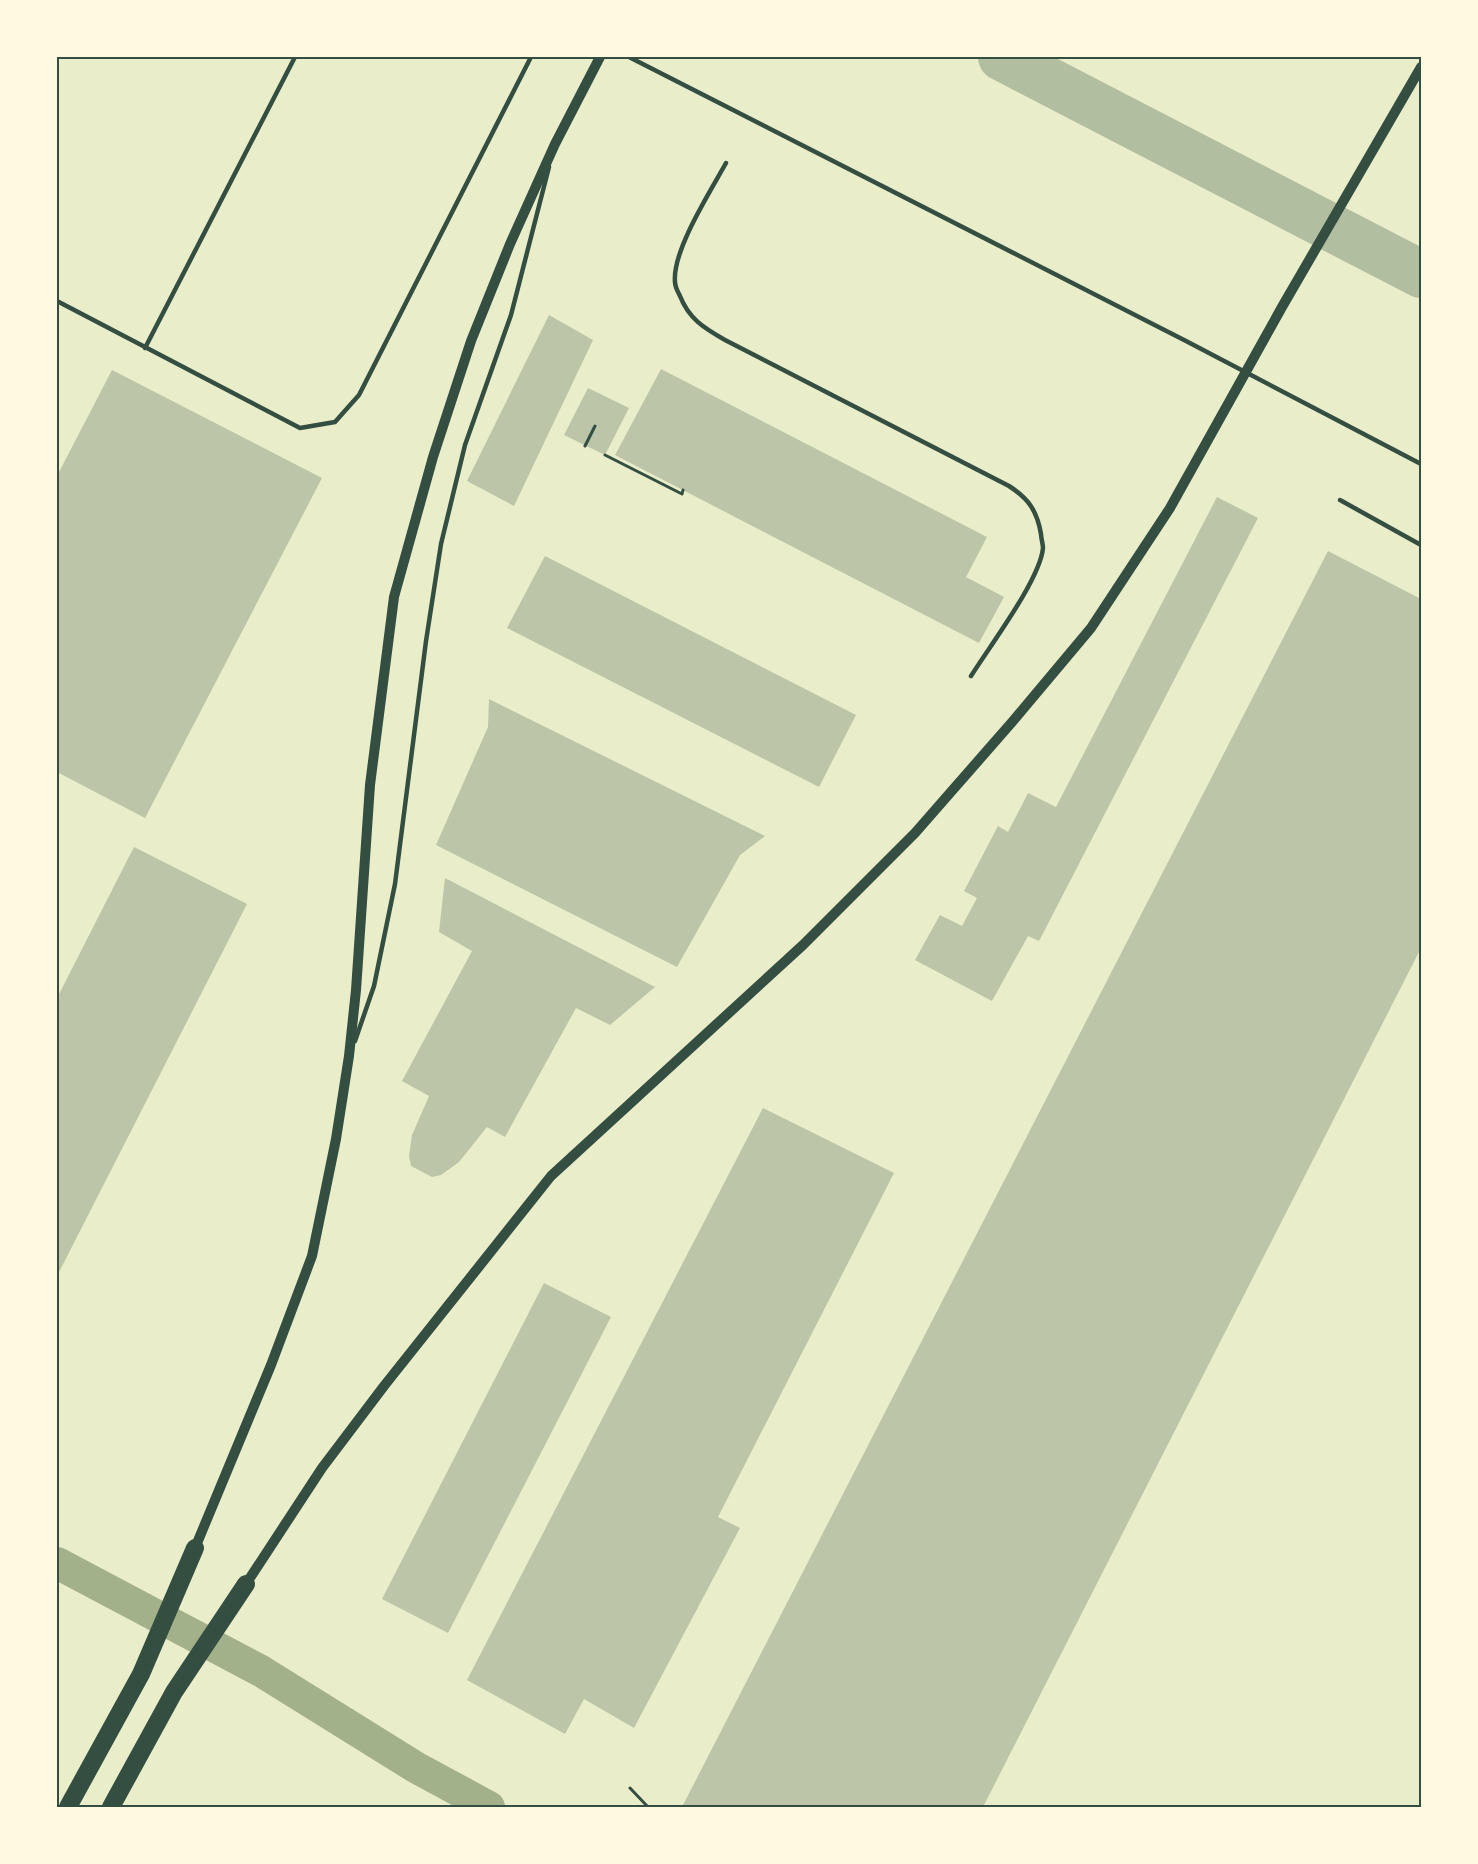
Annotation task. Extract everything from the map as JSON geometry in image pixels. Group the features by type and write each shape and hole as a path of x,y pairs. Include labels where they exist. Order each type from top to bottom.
{"highway":[{"path":"68,1807 141,1674 195,1548"},
{"path":"113,1807 174,1692 246,1584"}],"street":[{"path":"195,1548 262,1386 312,1256 336,1139 349,1056 356,990 370,785 394,597 433,457 471,341 510,244 555,144 600,57"},
{"path":"246,1584 322,1468 384,1386 551,1176 803,945 915,833 1013,721 1090,628 1170,508 1282,307 1421,67"}],"lane":[{"path":"145,348 295,57"},
{"path":"57,301 300,428 336,422 359,395 531,57"},
{"path":"629,57 1312,405 1421,464"},
{"path":"349,1056 374,986 395,884 426,641 441,544 465,445 511,315 555,144"},
{"path":"726,163 683,243 677,263 675,283 684,306 701,326 1010,486 1032,505 1043,548 1036,570 1022,597 971,676"},
{"path":"1340,500 1421,545"}],"path":[{"path":"585,446 595,426"},
{"path":"605,455 682,494 683,490"},
{"path":"630,1788 648,1807"}],"building":[{"path":"549,315 593,340 514,506 467,481"},
{"path":"661,369 987,537 966,577 1004,597 979,643 615,455"},
{"path":"112,370 322,478 145,818 57,772 57,476"},
{"path":"588,388 629,408 605,455 564,435"},
{"path":"1217,497 1258,518 1039,941 1028,936 992,1001 915,960 940,915 962,926 977,898 964,891 998,826 1008,832 1028,793 1056,807"},
{"path":"1328,551 1421,599 1421,948 983,1807 682,1807"},
{"path":"545,556 856,715 819,787 507,628"},
{"path":"489,699 765,836 740,855 677,967 436,845 488,727"},
{"path":"134,847 247,904 57,1276 57,998"},
{"path":"445,878 655,987 610,1025 576,1008 505,1137 487,1127 459,1162 441,1175 432,1177 411,1166 409,1156 412,1135 429,1096 402,1081 472,951 439,932"},
{"path":"763,1108 894,1173 718,1517 740,1528 634,1728 584,1699 565,1734 467,1680"},
{"path":"544,1283 611,1317 448,1633 382,1599"}],"waterway":[{"path":"57,1563 261,1671 417,1768 489,1807"}],"taxiway":[{"path":"1002,57 1421,274"}]}
